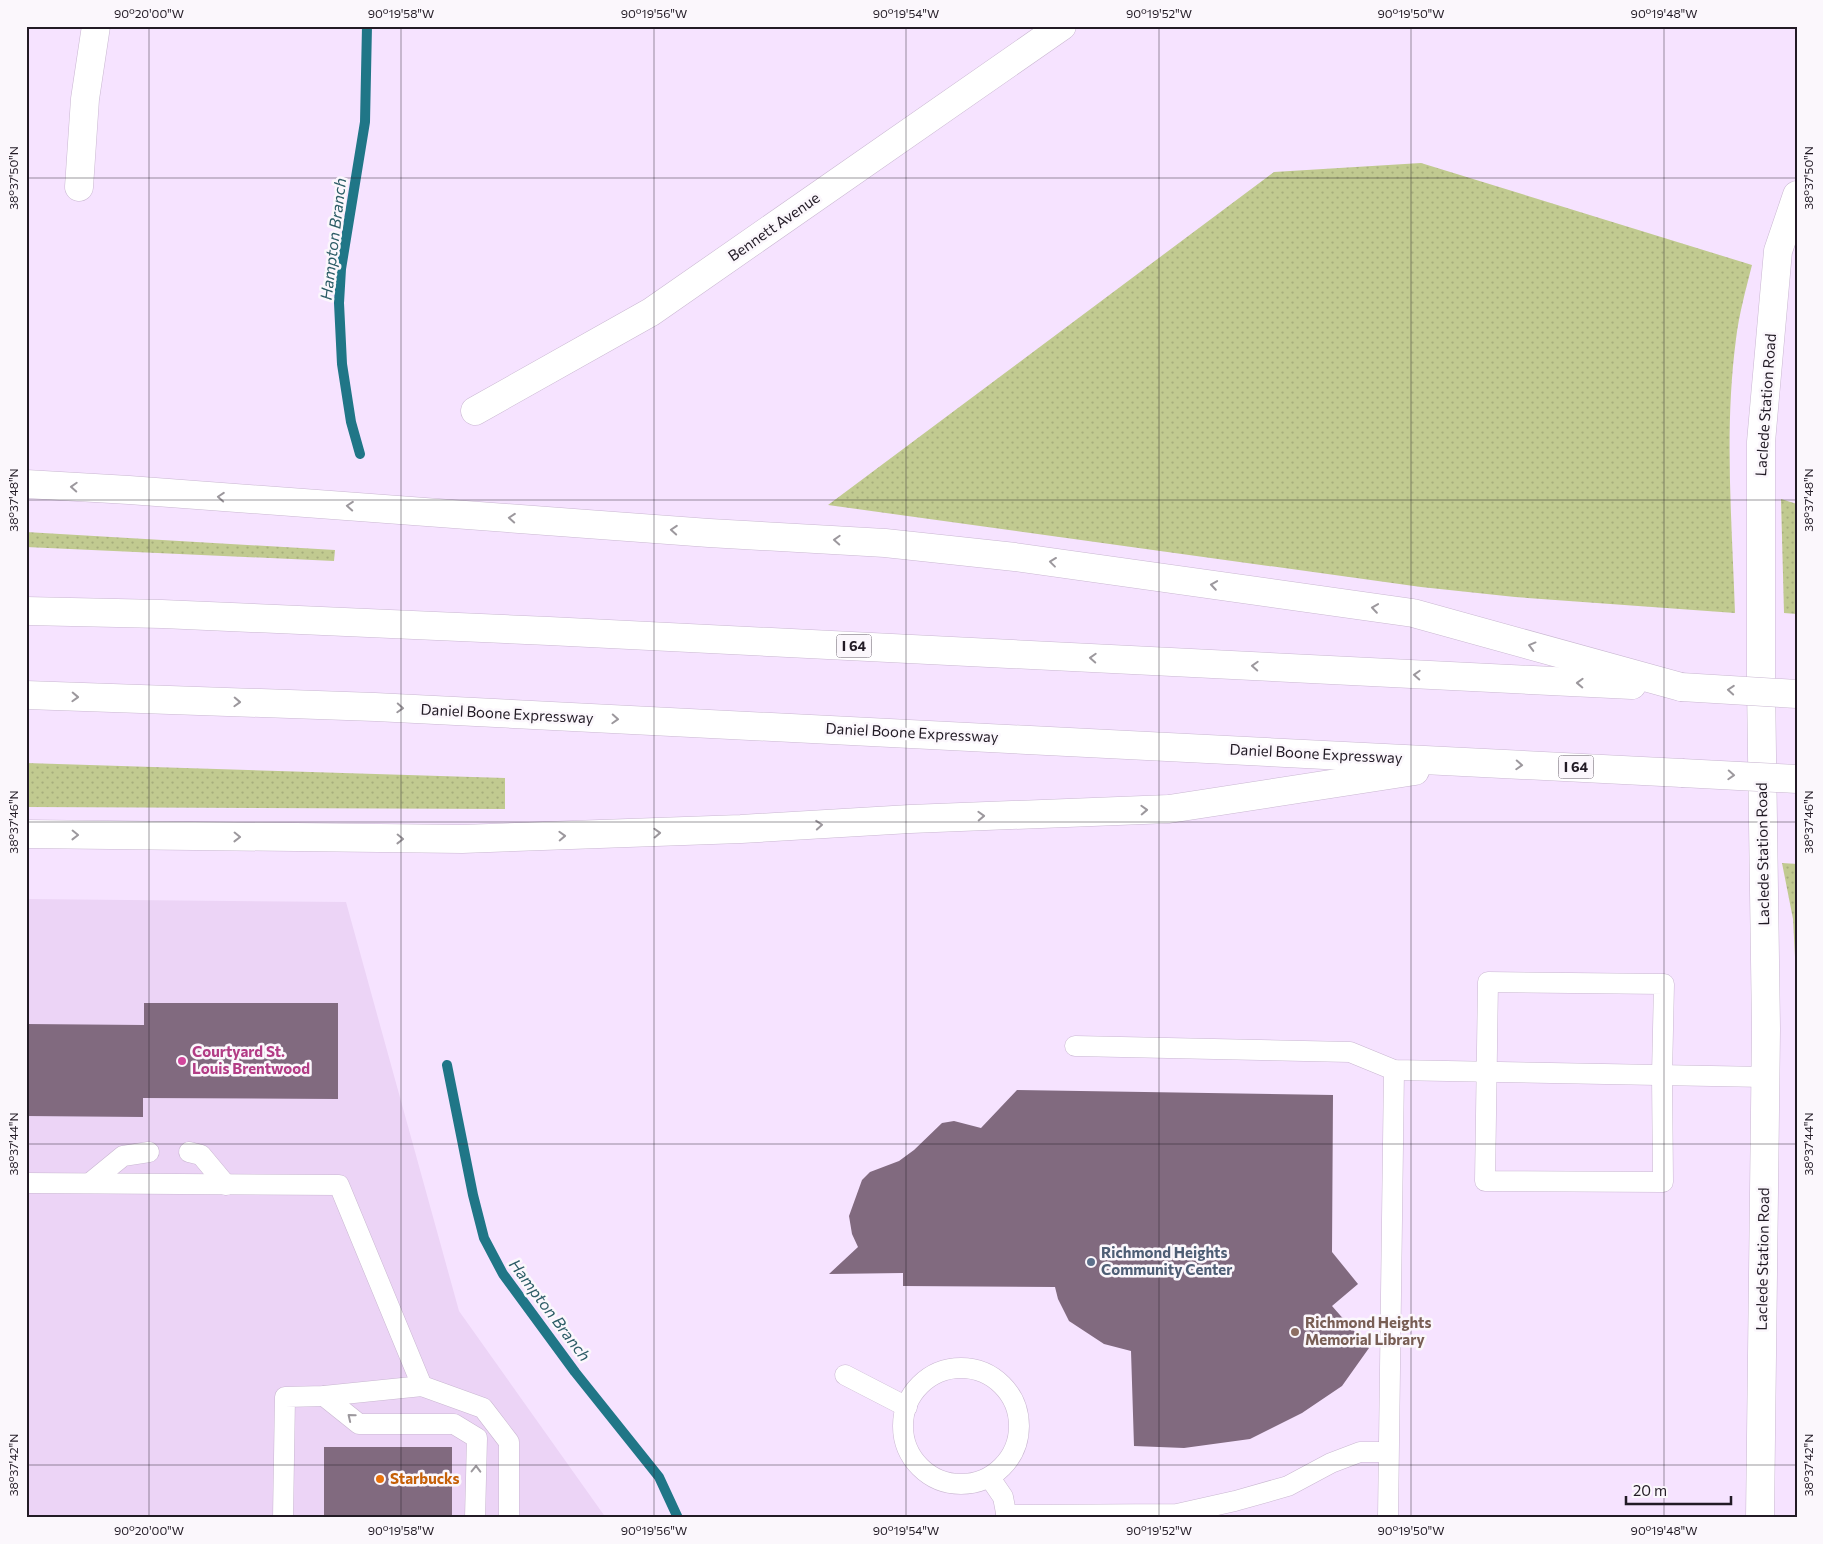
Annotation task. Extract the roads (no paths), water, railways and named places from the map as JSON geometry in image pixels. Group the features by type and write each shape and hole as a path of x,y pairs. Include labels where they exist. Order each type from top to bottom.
{"main road":[{"path":"79,187 84,99 96,26"},
{"name":"Bennett Avenue","path":"475,410 651,312 1062,26"},
{"name":"Laclede Station Road","path":"1760,1518 1766,1029 1761,685 1761,442 1778,251 1797,195"},
{"path":"26,484 710,533 885,543 1024,558 1413,613 1681,687"},
{"name":"I 64","path":"26,610 558,631 1797,694"},
{"name":"Daniel Boone Expressway","path":"26,695 375,707 1797,779"},
{"path":"26,834 462,839 741,829 910,819 1169,809 1471,762"}],"lane":[{"path":"1488,982 1664,984 1662,1075 1664,1182 1485,1181 1486,1072 1488,982"},
{"path":"1075,1046 1350,1052 1394,1070 1765,1077"},
{"path":"1388,1518 1394,1070"},
{"path":"90,1184 123,1156 149,1152"},
{"path":"189,1152 201,1155 226,1185"},
{"path":"26,1183 339,1185 422,1386"},
{"path":"959,1368 979,1371 996,1379 1010,1393 1018,1411 1020,1430 1015,1449 1005,1466 990,1478 972,1484 953,1484 935,1478 920,1467 908,1452 903,1433 904,1415 907,1406 911,1397 924,1382 940,1372 959,1368"},
{"path":"845,1375 907,1406"},
{"path":"283,1518 285,1397 324,1396 422,1386 483,1408 509,1442 509,1518"},
{"path":"324,1396 360,1424 454,1424 477,1438 475,1518"},
{"path":"990,1478 1003,1498 1007,1516 1177,1514 1235,1501 1288,1486 1331,1463 1360,1452 1388,1452"}],"waterway":[{"name":"Hampton Branch","path":"360,454 351,422 342,364 339,303 341,269 365,122 367,26"},
{"name":"Hampton Branch","path":"447,1065 473,1195 484,1238 503,1274 575,1372 659,1477 678,1518"}],"place":[{"name":"Courtyard St. Louis Brentwood","path":"182,1061"},
{"name":"Richmond Heights Community Center","path":"1091,1262"},
{"name":"Richmond Heights Memorial Library","path":"1295,1332"},
{"name":"Starbucks","path":"380,1479"}]}
